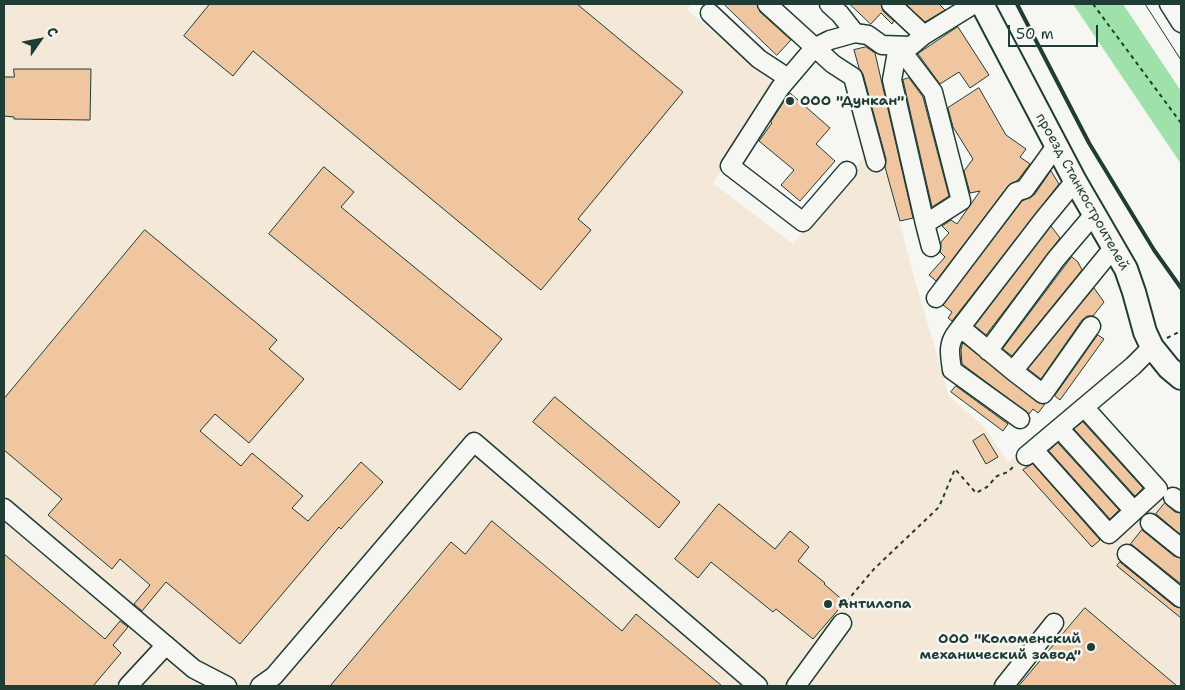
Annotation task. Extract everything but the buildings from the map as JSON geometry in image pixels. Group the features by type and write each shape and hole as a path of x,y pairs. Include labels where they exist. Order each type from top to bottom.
{"main road":[{"name":"проезд Станкостроителей","path":"982,4 1075,181 1126,269 1152,347 1169,368 1181,378"}],"street":[{"path":"767,4 814,48 833,64 853,77 876,162"},
{"path":"829,4 840,14 855,33"},
{"path":"891,4 924,35"},
{"path":"847,171 803,222 730,166 788,78 814,48 830,40 855,33 868,35 882,45 911,46 952,10 974,4"},
{"path":"710,13 759,59 788,78"},
{"path":"898,46 892,80 931,247"},
{"path":"898,46 933,92 961,200 926,224"},
{"path":"936,298 1016,192 1025,189 1056,146"},
{"path":"1020,419 952,370 951,339 1075,181"},
{"path":"988,351 1056,259 1095,213"},
{"path":"1013,371 1114,247"},
{"path":"957,332 966,332 1043,394 1091,326"},
{"path":"1084,407 1158,489 1109,534 1029,454 1152,347"},
{"path":"1058,428 1134,511"},
{"path":"260,686 274,676 474,442 758,686"},
{"path":"4,508 194,669 227,686"},
{"path":"1150,523 1181,548"},
{"path":"1127,554 1181,598"},
{"path":"796,686 842,623"},
{"path":"1004,686 1054,623"},
{"path":"128,686 166,645"}],"path":[{"path":"1093,4 1181,123"},
{"path":"842,623 834,617 874,569 939,507 955,469 976,493 988,487 998,476 1008,472 1029,454"}],"shaded area":[{"path":"4,4 692,4 687,10 777,85 713,183 793,244 864,157 887,174 914,277 949,396 985,428 1008,462 1086,398 1173,490 1181,494 1181,686 4,686"}],"green space":[{"path":"1073,4 1123,4 1181,91 1181,164"}],"tram line":[{"path":"1145,4 1181,60"}],"railway":[{"path":"1017,4 1089,143 1154,250 1181,288"}],"place":[{"name":"ООО \"Дункан\"","path":"790,101"},
{"name":"Aнтилопа","path":"828,604"},
{"name":"ООО \"Коломенский механический завод\"","path":"1091,647"}]}
